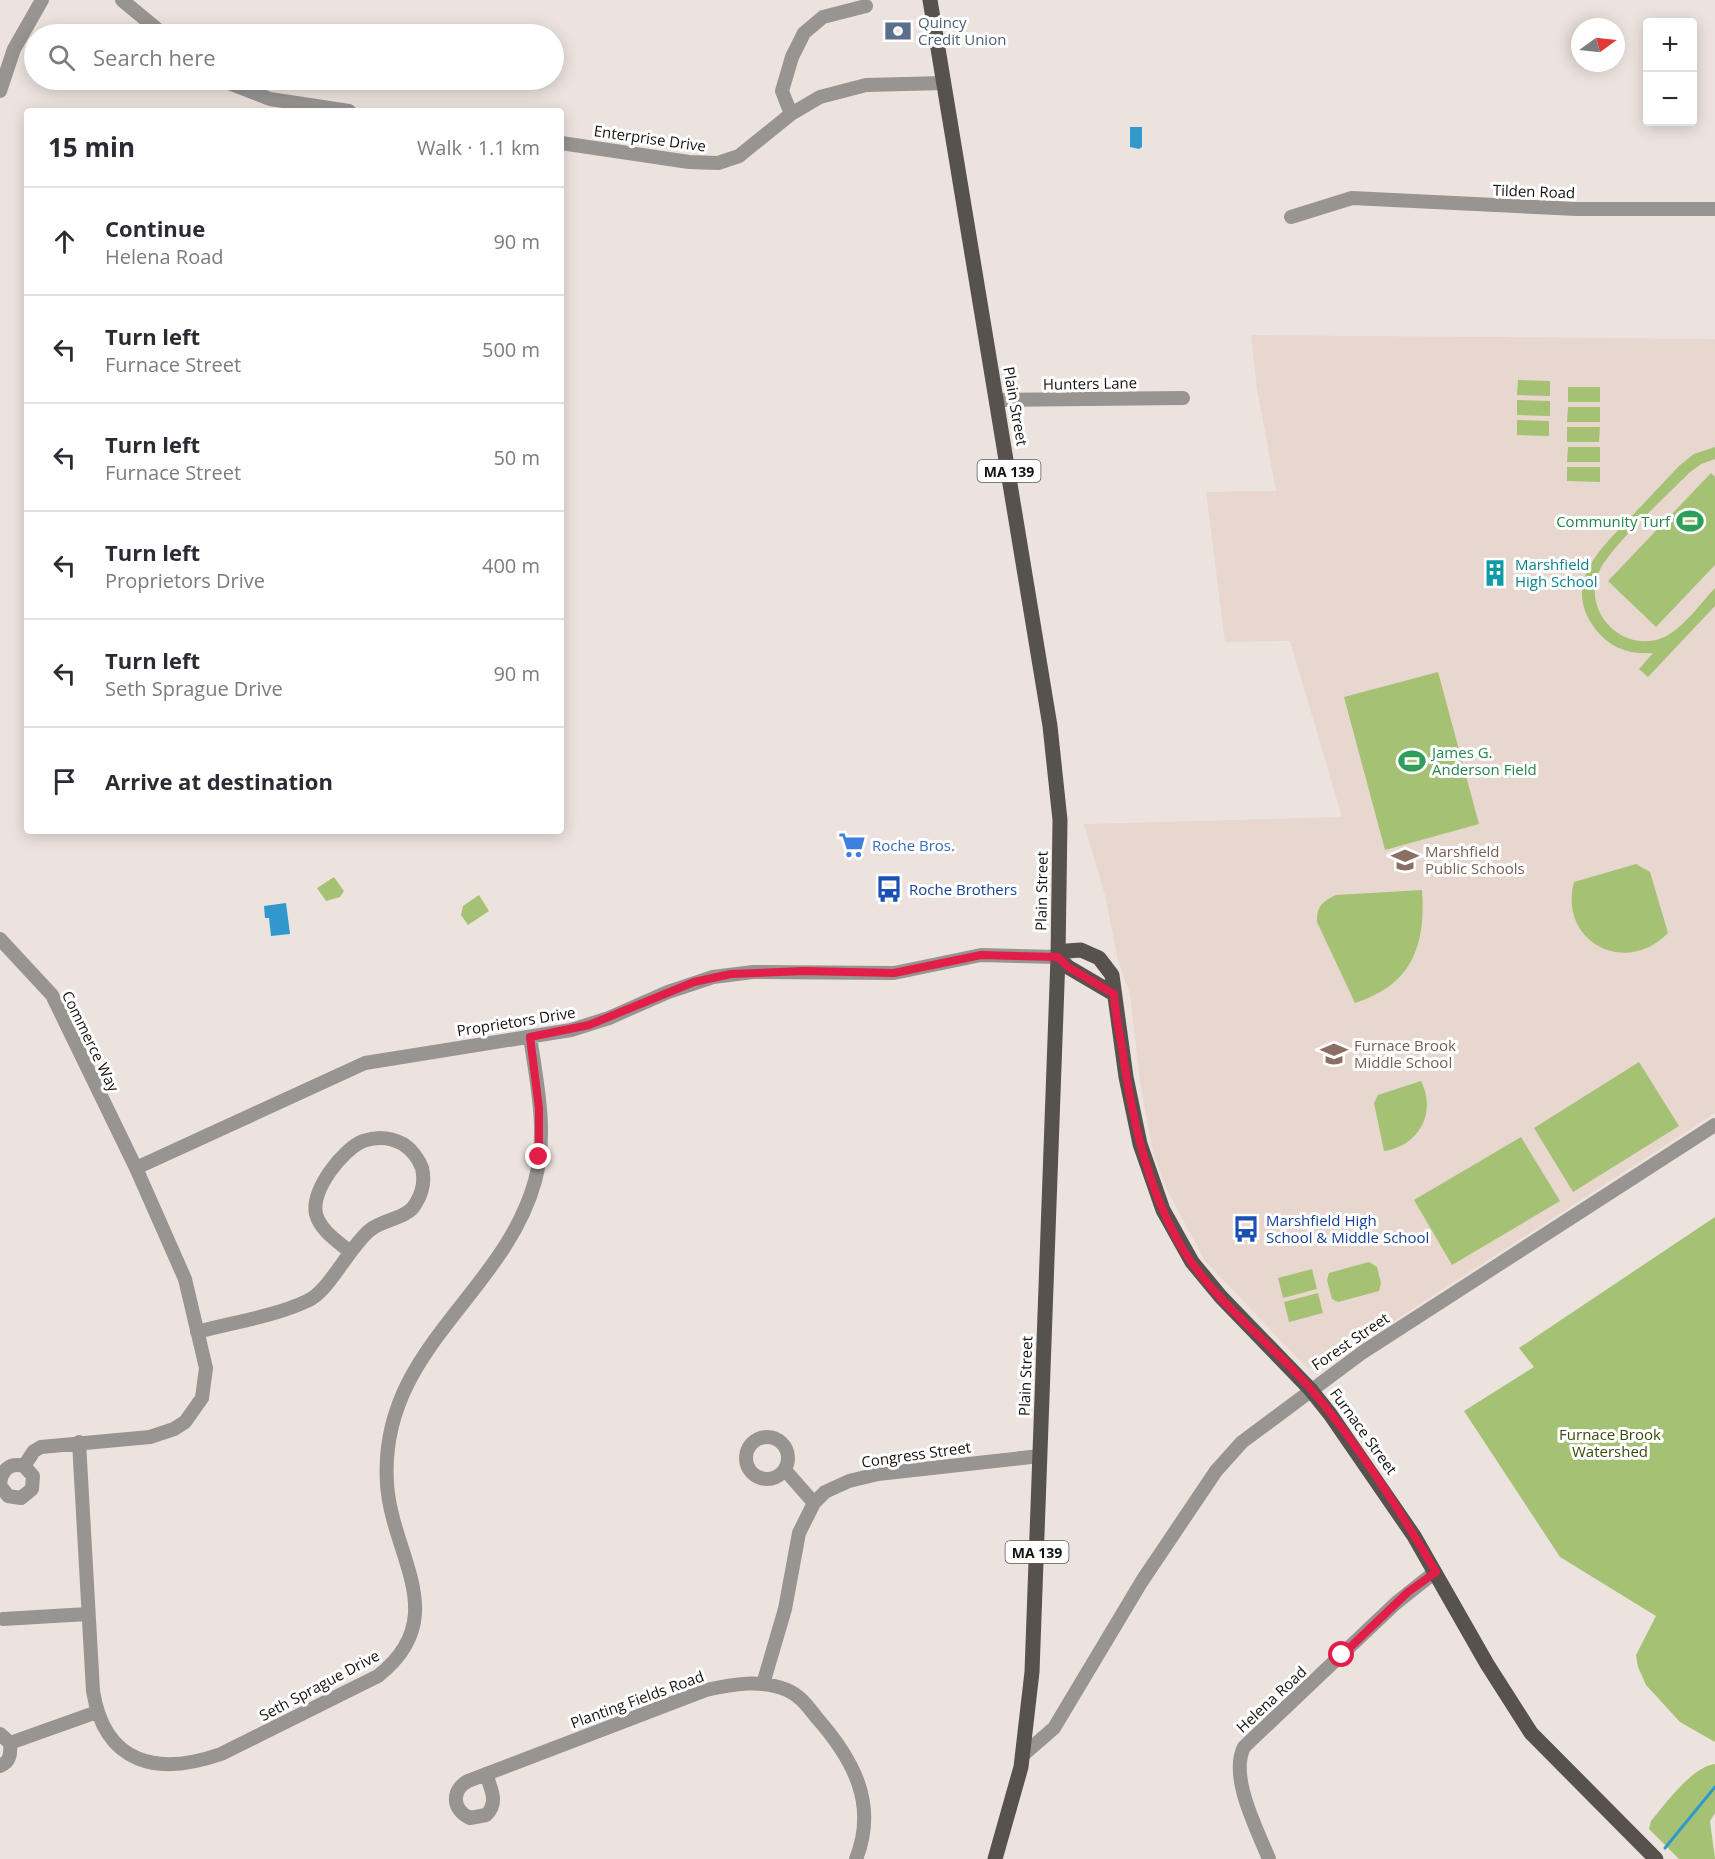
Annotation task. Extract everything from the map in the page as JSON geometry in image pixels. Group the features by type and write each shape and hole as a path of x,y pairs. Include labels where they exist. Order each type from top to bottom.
{"main road":[{"name":"Plain Street","path":"930,0 1056,771 1060,820 1058,957 1032,1672 1023,1755 1012,1804 994,1859"},
{"name":"Furnace Street","path":"1058,957 1073,950 1099,958 1112,975 1135,1126 1151,1179 1170,1225 1201,1274 1310,1389 1392,1501 1436,1572 1478,1649 1531,1733 1656,1859"},
{"path":"1058,957 1068,967 1114,994"}],"street":[{"path":"28,24 42,0"},
{"path":"122,0 151,24"},
{"path":"791,114 782,91 792,57 804,33 823,17 866,6"},
{"path":"0,91 14,49 24,32"},
{"name":"Enterprise Drive","path":"564,143 689,162 718,163 740,156 791,114 820,97 866,85 945,83"},
{"path":"247,90 270,99 329,108"},
{"name":"Tilden Road","path":"1291,217 1352,198 1577,209 1715,209"},
{"name":"Hunters Lane","path":"996,400 1183,398"},
{"name":"Commerce Way","path":"0,939 52,995 136,1168 179,1263 206,1368 206,1382 202,1398 186,1422 150,1437 41,1447 34,1451 24,1466"},
{"name":"Proprietors Drive","path":"136,1168 365,1063 530,1037 589,1025 694,982 731,974 794,971 894,973 981,955 1058,957"},
{"name":"Seth Sprague Drive","path":"79,1442 93,1691 98,1712 109,1735 132,1755 161,1765 187,1765 221,1754 378,1676 403,1652 415,1623 417,1606 415,1588 398,1538 390,1503 387,1485 389,1442 399,1403 413,1371 508,1242 528,1200 535,1179 540,1131 530,1037"},
{"name":"Forest Street","path":"1023,1755 1054,1728 1123,1610 1216,1471 1251,1433 1310,1389 1462,1287 1715,1125"},
{"path":"197,1332 310,1300 331,1278 349,1251 372,1229 407,1213 416,1205 424,1183 421,1166 410,1148 393,1139 377,1138 362,1142 350,1150 321,1183 316,1198 316,1215 327,1232 349,1251"},
{"name":"Congress Street","path":"763,1684 785,1609 799,1533 814,1503 836,1485 862,1477 1040,1456"},
{"path":"785,1470 814,1503"},
{"name":"Helena Road","path":"1269,1859 1242,1786 1238,1762 1244,1748 1396,1603 1436,1572"},
{"path":"1,1619 88,1614"},
{"name":"Planting Fields Road","path":"486,1774 695,1693 729,1685 763,1684 785,1689 803,1701 837,1740 850,1762 862,1792 865,1815 856,1859"},
{"path":"0,1766 8,1761 11,1754 5,1738 98,1712"}],"shaded area":[{"name":"Marshfield Public Schools","path":"1251,335 1715,339 1715,1113 1326,1365 1307,1368 1205,1261 1165,1186 1153,1152 1140,1082 1130,994 1118,961 1105,895 1084,824 1342,817 1290,641 1225,642 1206,492 1276,491 1257,389"}],"green space":[{"path":"1518,380 1550,381 1550,396 1517,395"},
{"path":"1568,387 1600,387 1600,402 1568,402"},
{"path":"1517,400 1550,401 1550,416 1517,415"},
{"path":"1568,407 1600,407 1600,422 1567,422"},
{"path":"1517,420 1549,421 1549,436 1517,435"},
{"path":"1567,427 1600,427 1599,442 1567,442"},
{"path":"1568,447 1600,447 1600,462 1567,462"},
{"path":"1715,447 1715,459 1701,464 1689,473 1653,508 1613,551 1598,574 1595,589 1596,603 1601,615 1621,635 1633,640 1647,641 1670,634 1715,588 1715,606 1648,677 1639,669 1653,653 1637,653 1614,646 1596,630 1586,614 1582,598 1583,583 1588,569 1606,543 1680,465 1694,454"},
{"path":"1567,467 1600,467 1600,482 1567,481"},
{"name":"Community Turf","path":"1711,473 1715,477 1715,565 1656,627 1608,581"},
{"name":"James G. Anderson Field","path":"1438,672 1479,824 1385,850 1344,697"},
{"path":"1636,864 1650,872 1668,933 1651,946 1633,952 1616,952 1599,946 1586,936 1576,921 1572,903 1574,882"},
{"path":"334,877 344,891 340,897 326,901 317,888"},
{"path":"1422,890 1421,929 1418,946 1411,961 1390,986 1355,1003 1317,922 1319,908 1336,895"},
{"path":"479,895 489,911 468,925 461,915 463,906"},
{"path":"1639,1062 1679,1126 1573,1192 1534,1128"},
{"path":"1421,1081 1427,1104 1422,1126 1407,1142 1384,1151 1374,1103 1378,1095"},
{"path":"1521,1137 1560,1201 1452,1265 1414,1200"},
{"name":"Furnace Brook Watershed","path":"1715,1217 1715,1742 1680,1722 1646,1685 1638,1667 1636,1655 1656,1616 1560,1557 1464,1411 1534,1367 1519,1348"},
{"path":"1369,1262 1377,1267 1381,1283 1379,1291 1338,1302 1332,1299 1327,1280 1329,1273"},
{"path":"1312,1269 1317,1289 1283,1298 1278,1278"},
{"path":"1318,1293 1323,1313 1289,1322 1284,1302"},
{"path":"1715,1764 1715,1813 1710,1821 1715,1859 1679,1859 1649,1829 1651,1821 1689,1779 1697,1772"}],"water":[{"path":"1130,127 1142,127 1142,147 1139,149 1130,147"},
{"path":"286,903 290,934 271,936 269,918 265,918 264,906"}],"waterway":[{"path":"1665,1848 1715,1787"}],"place":[{"name":"Quincy Credit Union","path":"898,31"},
{"name":"Community Turf","path":"1690,521"},
{"name":"Marshfield High School","path":"1495,573"},
{"name":"James G. Anderson Field","path":"1412,761"},
{"name":"Roche Bros.","path":"852,845"},
{"name":"Marshfield Public Schools","path":"1405,860"},
{"name":"Roche Brothers","path":"889,889"},
{"name":"Furnace Brook Middle School","path":"1334,1054"},
{"name":"Marshfield High School & Middle School","path":"1246,1229"}],"route":[{"path":"539,1157 539,1108 530,1037 589,1025 694,982 731,974 804,971 894,973 981,955 1058,957 1068,967 1114,994 1129,1093 1140,1144 1157,1194 1184,1250 1211,1286 1295,1372 1330,1414 1392,1501 1436,1572 1408,1592 1342,1655"}]}
